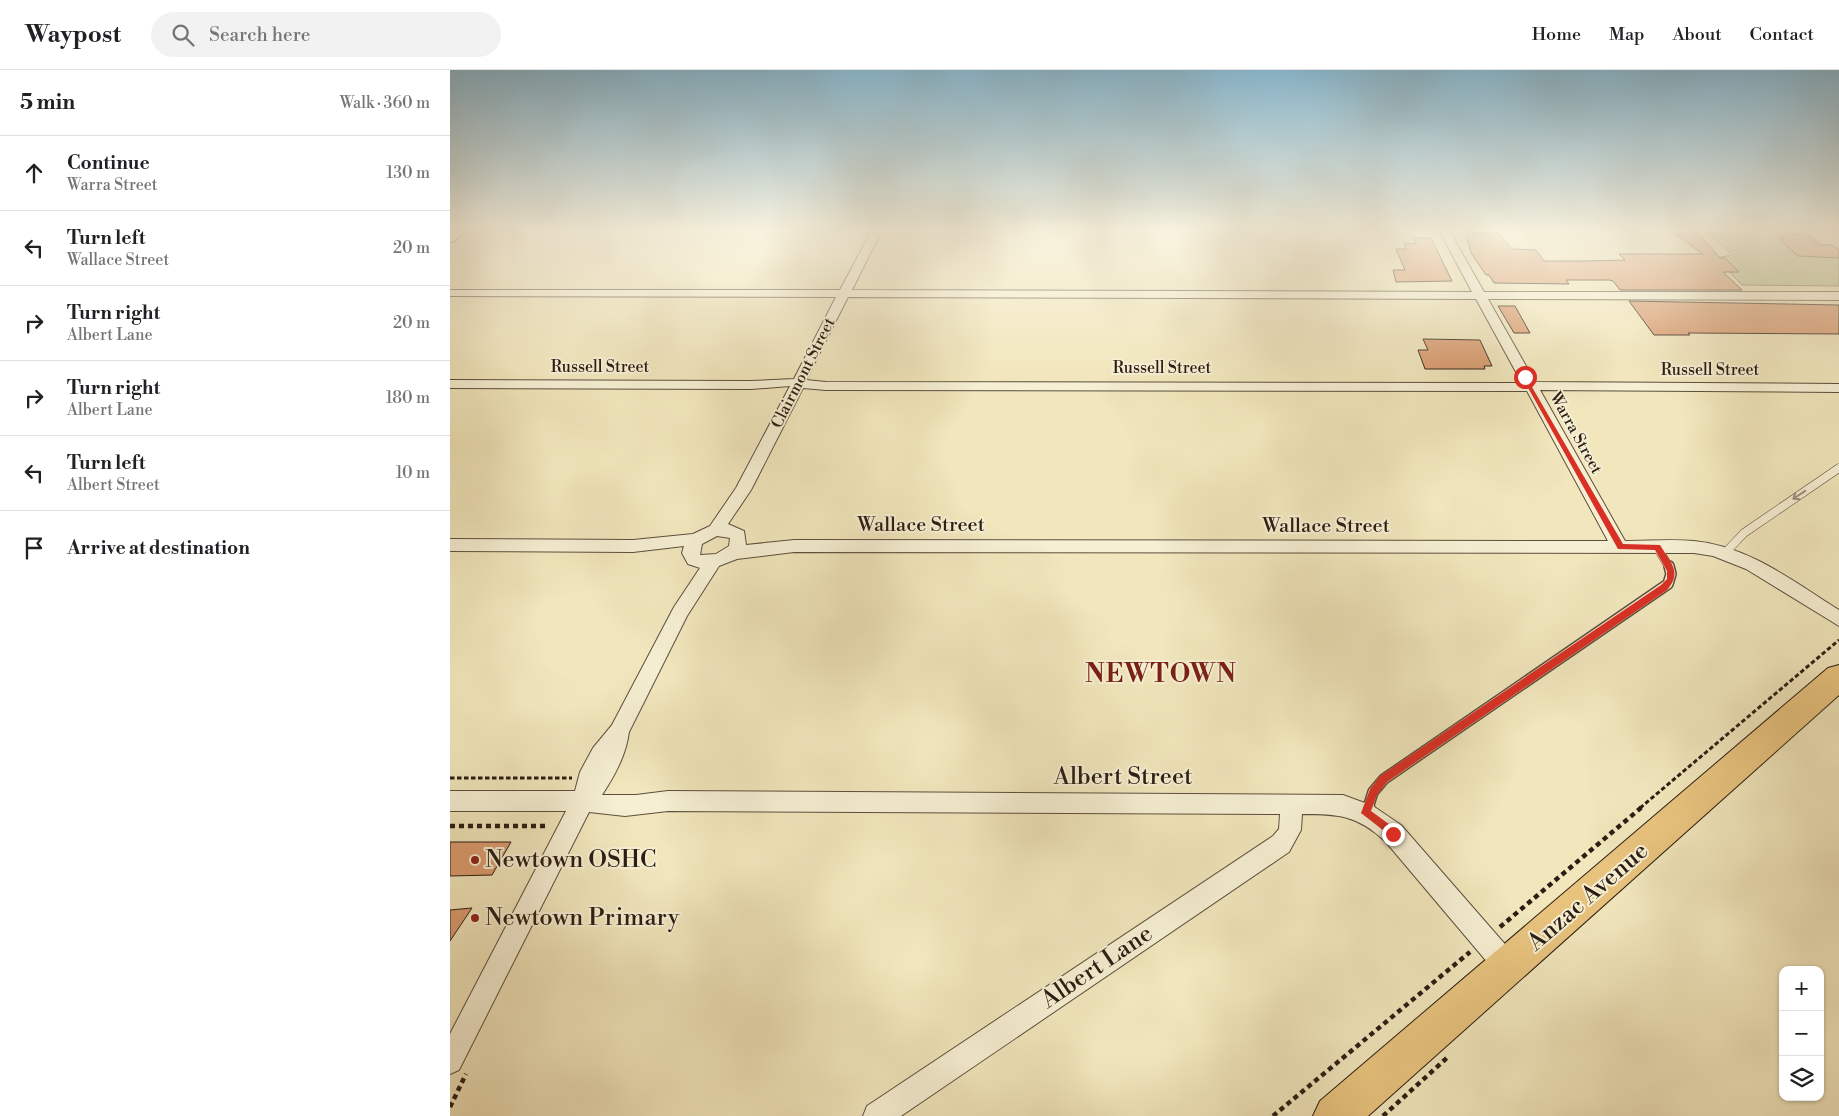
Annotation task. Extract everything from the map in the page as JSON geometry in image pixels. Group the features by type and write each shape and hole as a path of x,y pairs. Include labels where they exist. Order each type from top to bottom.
{"main road":[{"name":"Anzac Avenue","path":"1335,1116 1839,677"}],"street":[{"name":"Clairmont Street","path":"729,538 743,490 852,279"},
{"name":"Warra Street","path":"1471,279 1620,547"},
{"path":"450,293 1839,296"},
{"name":"Russell Street","path":"450,384 750,384 769,387 798,385 1478,387 1500,389 1531,387 1554,390 1580,387 1839,388"},
{"path":"450,545 633,546 700,554 729,538"},
{"path":"450,1061 583,801 607,772 615,755 619,731 680,612 700,554 729,538"},
{"name":"Wallace Street","path":"729,538 794,546 1694,547 1725,553 1751,564 1839,619"},
{"name":"Albert Street","path":"450,800 583,801 604,806 620,807 668,801 1334,804 1348,806 1366,813 1393,834 1508,967"},
{"name":"Albert Lane","path":"877,1116 1281,844 1286,839 1292,825 1290,804"}],"lane":[{"path":"1725,553 1744,533 1839,468"},
{"path":"1366,813 1373,792 1384,779 1668,584 1671,580 1671,571 1657,547"}],"path":[{"path":"1273,1116 1839,640"},
{"path":"450,778 577,778"},
{"path":"450,826 550,826"}],"green space":[{"path":"1736,279 1839,279 1839,286 1742,285"}],"building":[{"path":"1395,279 1451,279 1452,281 1396,282"},
{"path":"1491,279 1730,279 1742,290 1620,290 1613,281 1609,280 1566,280 1569,284 1494,283"},
{"path":"1629,301 1839,305 1839,334 1688,333 1690,335 1654,335"},
{"path":"1498,306 1515,306 1530,333 1514,333"},
{"path":"1423,339 1480,340 1492,366 1484,366 1485,369 1425,369 1418,350 1428,350"},
{"name":"Newtown OSHC","path":"450,842 511,842 492,875 450,876"},
{"path":"472,908 450,941 450,910"}],"place":[{"name":"Newtown OSHC","path":"475,860"},
{"name":"Newtown Primary","path":"475,918"}],"district":[{"name":"NEWTOWN","path":"1161,674"}],"route":[{"path":"1393,834 1384,824 1366,813 1373,792 1378,784 1664,588 1671,580 1670,567 1657,547 1620,547 1525,377"}]}
